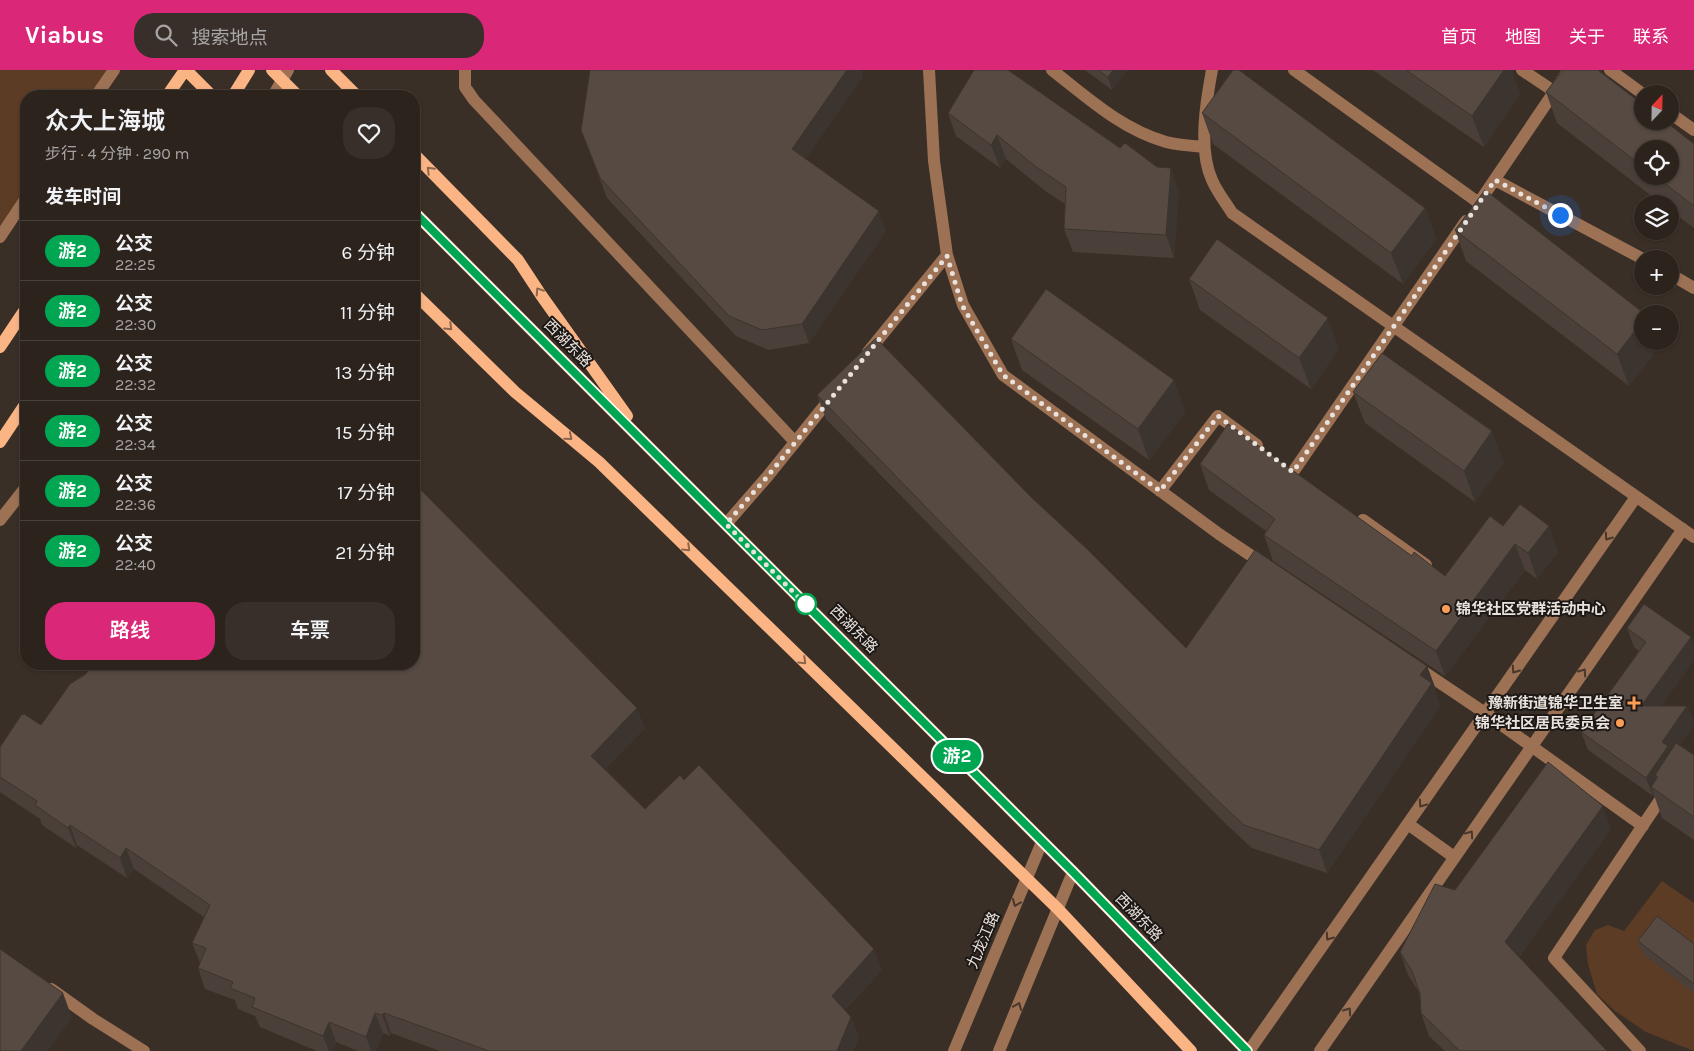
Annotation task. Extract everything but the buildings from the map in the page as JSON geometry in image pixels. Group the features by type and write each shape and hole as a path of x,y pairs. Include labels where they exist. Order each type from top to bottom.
{"main road":[{"path":"171,90 186,70 206,90"},
{"path":"237,90 249,70"},
{"path":"272,70 285,75 294,90"},
{"path":"331,70 351,90"},
{"path":"420,160 518,260 647,445"},
{"name":"西湖东路","path":"420,218 1073,872 1248,1051"},
{"path":"420,299 515,392 599,462 1027,878 1191,1051"},
{"path":"0,347 20,317"},
{"path":"0,442 20,412"}],"street":[{"path":"100,90 114,70"},
{"path":"465,70 465,87 474,100 795,442"},
{"path":"929,70 934,161 947,256 962,305 1003,375 1219,534 1275,572"},
{"path":"1052,70 1111,116 1132,128 1166,142 1204,147"},
{"path":"1212,70 1206,99 1204,147 1212,180 1232,213 1694,537"},
{"path":"1294,70 1479,203"},
{"path":"1522,70 1554,92"},
{"path":"1293,472 1570,70"},
{"path":"1610,70 1634,87"},
{"path":"276,90 285,75"},
{"path":"1679,119 1694,130"},
{"path":"1495,180 1634,254"},
{"path":"0,237 20,207"},
{"path":"860,362 947,256"},
{"path":"1679,279 1694,288"},
{"path":"726,524 842,384"},
{"path":"1160,491 1218,416 1263,450"},
{"path":"0,520 20,495"},
{"path":"1248,1051 1636,497"},
{"path":"1356,516 1426,565"},
{"path":"1320,1051 1682,529"},
{"path":"1404,659 1644,826"},
{"path":"1640,1051 1554,958 1674,780"},
{"path":"1408,824 1454,857"},
{"name":"九龙江路","path":"954,1051 1042,842"},
{"path":"999,1051 1073,872"},
{"path":"39,980 93,1019 144,1051"}],"shaded area":[{"path":"0,70 107,70 93,90 20,90 20,198 0,228"},
{"path":"1662,881 1694,903 1694,1051 1646,1032 1615,1011 1597,994 1588,964 1586,945 1595,930 1608,925 1624,931"}],"bus line":[{"name":"游2","path":"420,218 1073,872 1247,1051"}],"place":[{"name":"锦华社区党群活动中心","path":"1446,609"},
{"name":"豫新街道锦华卫生室","path":"1634,703"},
{"name":"锦华社区居民委员会","path":"1620,723"}],"route":[{"path":"806,604 808,607 726,524 767,477 947,256 962,305 1003,375 1160,491 1218,416 1293,472 1495,180 1560,215"}]}
